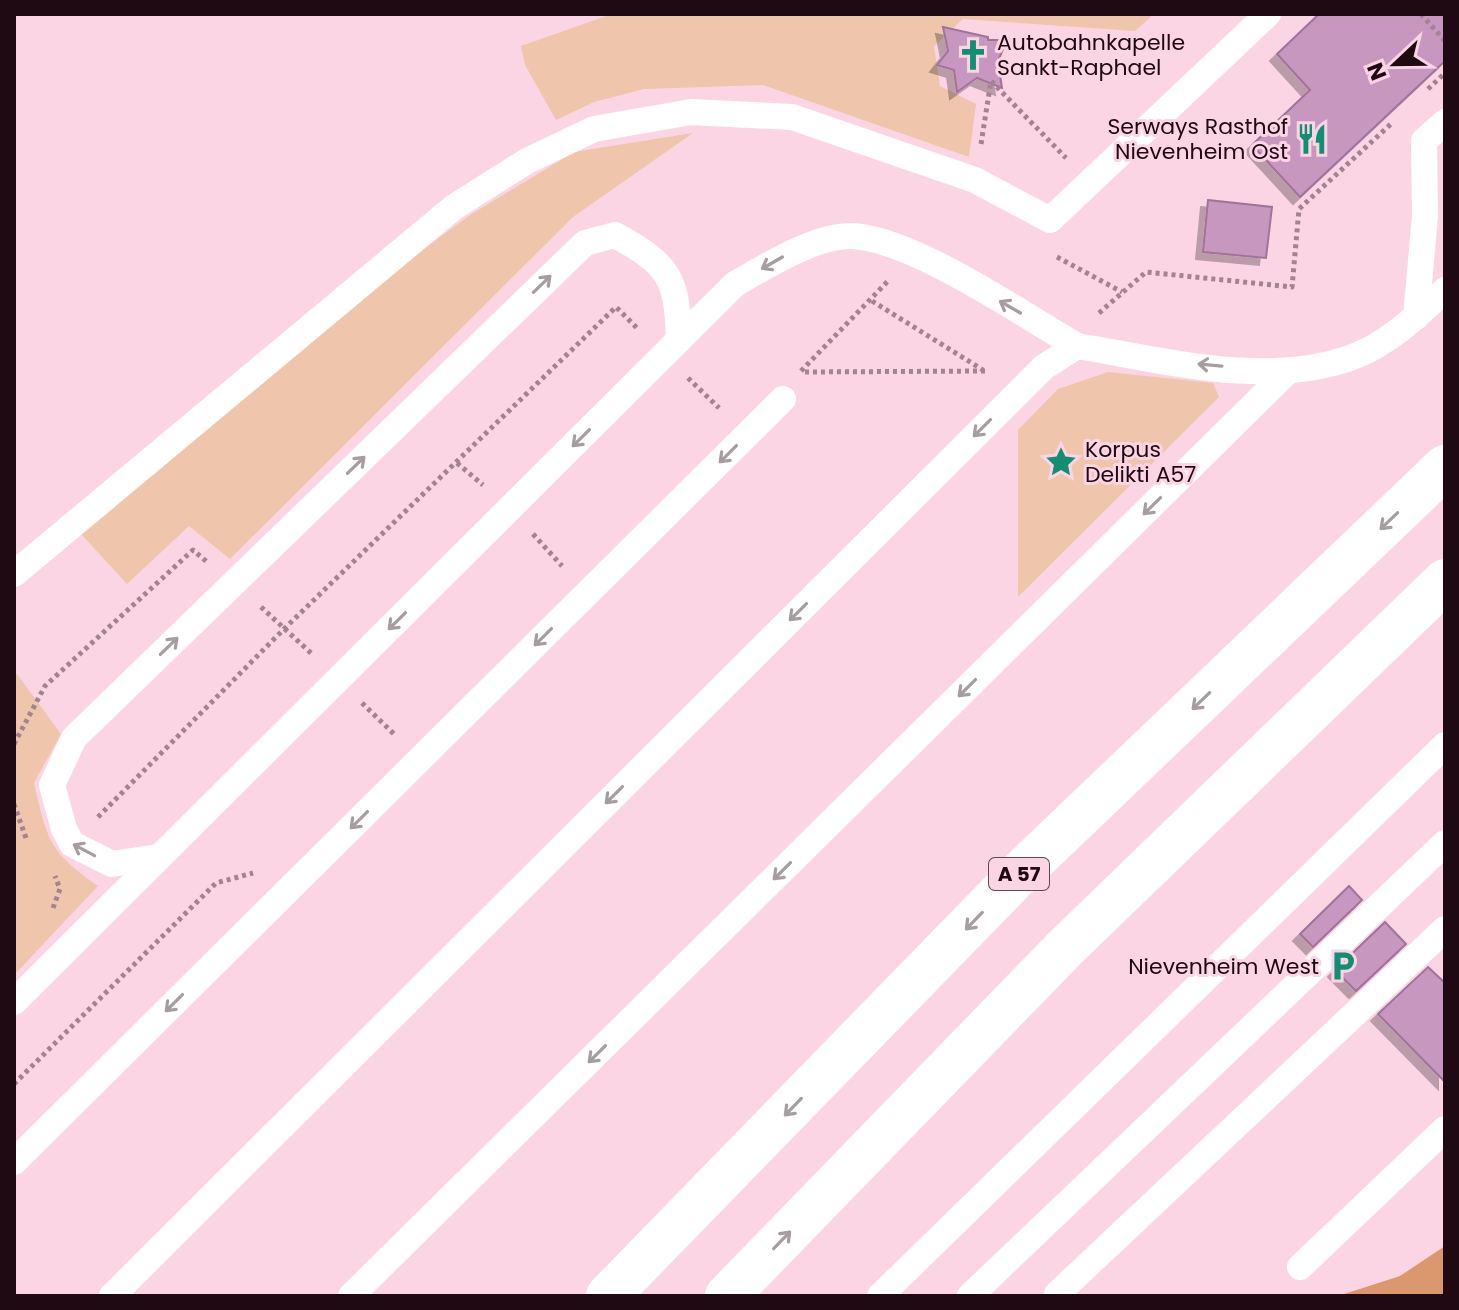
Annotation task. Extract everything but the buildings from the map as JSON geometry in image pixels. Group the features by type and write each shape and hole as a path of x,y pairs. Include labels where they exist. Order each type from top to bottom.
{"highway":[{"name":"A 57","path":"608,1296 1015,878 1445,467"},
{"path":"727,1296 1065,948 1445,581"}],"lane":[{"path":"14,574 454,207 527,161 594,129 691,112 792,117 975,180 1050,220 1268,14"},
{"path":"1416,317 1425,216 1424,141 1445,122"},
{"path":"1425,216 1445,198"},
{"path":"158,857 112,864 72,844 64,829 52,785 74,738 585,243 615,235 654,256 677,296 672,347"},
{"path":"14,1002 735,284 790,252 850,236 902,246 1068,340 1194,364 1287,372 1351,358 1416,317 1445,290"},
{"path":"112,1296 1068,340"},
{"path":"351,1296 1287,372"},
{"path":"14,1162 783,399"},
{"path":"880,1296 1435,763 1445,745"},
{"path":"970,1296 1445,843"},
{"path":"1057,1294 1445,929"},
{"path":"1300,1267 1445,1129"}],"path":[{"path":"1421,14 1445,41"},
{"path":"1423,94 1445,73"},
{"path":"975,180 991,81 1089,182"},
{"path":"1068,340 1146,272 1292,287 1299,209 1400,115"},
{"path":"872,301 985,372"},
{"path":"47,868 285,628 616,307 672,347 719,408"},
{"path":"799,372 985,372 997,366"},
{"path":"707,419 727,399"},
{"path":"14,744 45,686 193,550 285,628 395,735"},
{"path":"551,578 573,555"},
{"path":"384,746 406,724"},
{"path":"14,804 24,835 47,868 54,872 60,889 52,911"},
{"path":"14,1084 216,883 253,873 264,862"}],"shaded area":[{"path":"612,14 1154,14 1135,31 963,19 934,46 940,86 976,104 969,157 763,85 644,89 594,102 556,120 525,65 521,46"},
{"path":"693,133 573,217 230,559 189,526 127,584 81,534 394,271 470,215 574,152"},
{"path":"1108,372 1213,383 1219,397 1018,597 1018,430 1058,389"},
{"path":"17,674 61,734 34,783 47,831 52,843 69,863 98,886 14,975 14,677"},
{"path":"1445,1246 1445,1296 1338,1296 1400,1276"}],"place":[{"name":"Autobahnkapelle Sankt-Raphael","path":"973,55"},
{"name":"Serways Rasthof Nievenheim Ost","path":"1312,139"},
{"name":"Korpus Delikti A57","path":"1061,462"},
{"name":"Nievenheim West","path":"1343,966"}]}
